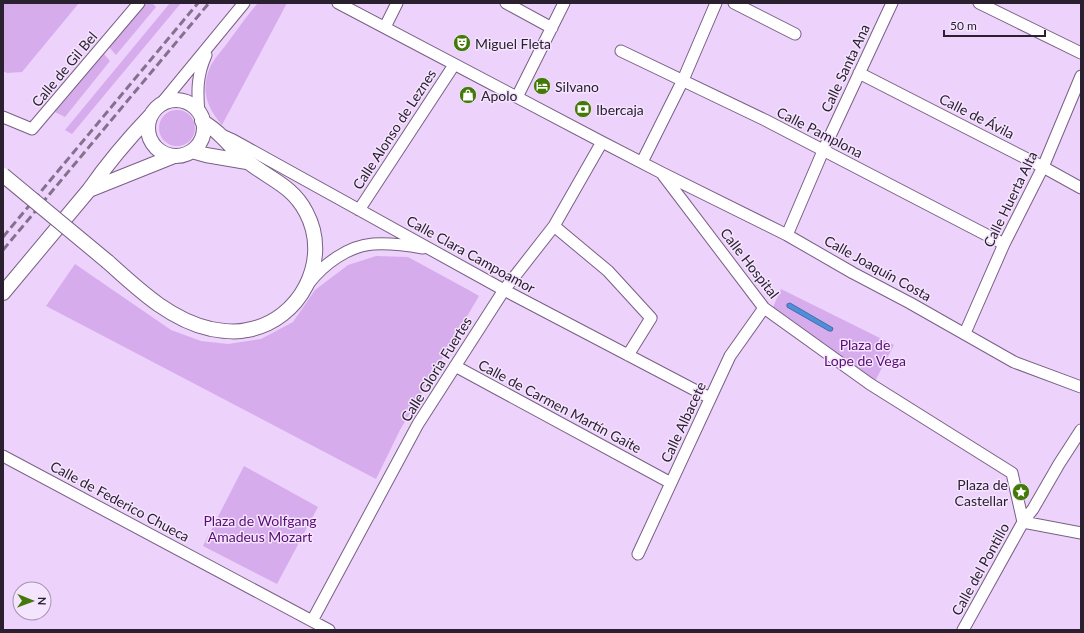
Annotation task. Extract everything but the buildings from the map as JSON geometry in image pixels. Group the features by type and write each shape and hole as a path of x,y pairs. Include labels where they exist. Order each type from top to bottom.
{"street":[{"name":"Calle de Gil Bel","path":"3,117 32,129 139,3"},
{"path":"3,293 140,126 161,104 244,3"},
{"name":"Calle Joaquín Costa","path":"338,3 602,142 787,235 853,273 965,333 1014,362 1081,387"},
{"path":"385,27 397,3"},
{"path":"506,3 552,28"},
{"path":"516,97 564,3"},
{"path":"642,162 683,80 716,3"},
{"path":"734,3 795,34"},
{"name":"Calle Santa Ana","path":"787,235 823,151 892,3"},
{"path":"979,3 1081,52"},
{"path":"151,115 148,124 148,133 151,142 157,149 165,154 182,156 192,151 199,145 204,129 198,98 199,77 201,67 211,43"},
{"name":"Calle Pamplona","path":"621,51 764,120 1004,244"},
{"name":"Calle Alonso de Leznes","path":"359,210 454,65"},
{"name":"Calle de Ávila","path":"859,73 1081,188"},
{"name":"Calle Huerta Alta","path":"965,333 1004,244 1043,167 1081,76"},
{"path":"161,104 178,100 190,104 201,117 248,162 292,193 311,222 314,235 314,266 306,287"},
{"name":"Calle Clara Campoamor","path":"220,134 504,290 710,398"},
{"name":"Calle Gloria Fuertes","path":"312,621 418,424 504,290 554,226 602,142"},
{"path":"192,151 206,155 248,162"},
{"path":"89,190 174,156"},
{"name":"Calle Hospital","path":"662,173 764,308 870,384 1012,473 1023,522"},
{"path":"3,175 166,310 199,326 227,332 247,330 261,326 284,314 300,297 316,274 346,253 360,247 372,244 401,244 430,249"},
{"path":"554,226 608,271 651,318 628,355"},
{"name":"Calle Albacete","path":"638,554 730,356 764,308"},
{"name":"Calle de Carmen Martín Gaite","path":"455,366 671,484"},
{"name":"Calle del Pontillo","path":"963,630 1023,522 1033,509 1081,430"},
{"name":"Calle de Federico Chueca","path":"3,456 328,630"},
{"path":"1023,522 1081,533"}],"green space":[{"path":"3,3 79,3 22,72 7,73 3,71"},
{"path":"146,3 152,3 156,7 116,55 109,47"},
{"path":"170,3 181,3 72,134 65,130"},
{"path":"258,3 287,3 222,125 212,111 206,97 205,90 208,74 215,58"},
{"path":"104,54 110,61 65,117 55,112"},
{"path":"181,110 190,115 194,121 194,135 190,141 181,146 173,146 164,141 160,135 159,124 164,115 170,111"},
{"path":"376,256 408,257 479,296 400,430 376,479 46,306 75,264 171,330 201,341 228,344 261,339 293,322 315,290 348,265"},
{"name":"Plaza de Lope de Vega","path":"781,289 894,345 874,383 773,307"},
{"name":"Plaza de Wolfgang Amadeus Mozart","path":"244,466 318,507 277,584 203,546"}],"water":[{"path":"790,303 833,328 832,331 829,331 787,307 787,304"}],"railway":[{"path":"3,237 198,3"},
{"path":"3,250 209,3"}],"place":[{"name":"Miguel Fleta","path":"462,43"},
{"name":"Silvano","path":"542,86"},
{"name":"Apolo","path":"468,95"},
{"name":"Ibercaja","path":"583,109"},
{"name":"Plaza de Castellar","path":"1021,492"}]}
